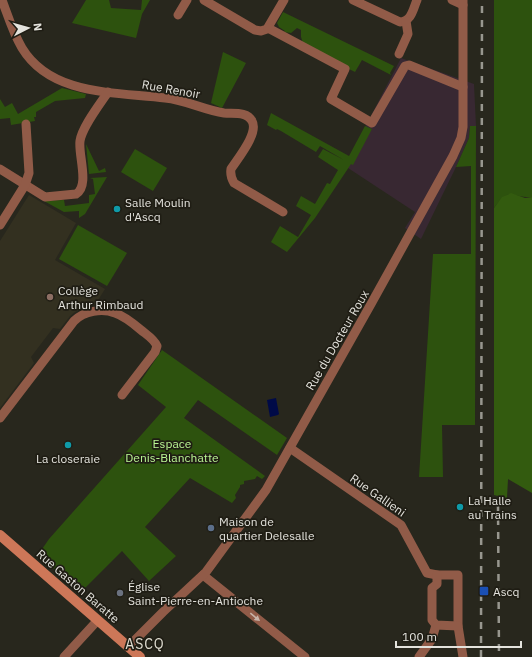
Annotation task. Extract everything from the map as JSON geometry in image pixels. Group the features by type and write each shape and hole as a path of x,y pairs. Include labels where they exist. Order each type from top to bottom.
{"street":[{"name":"Rue Renoir","path":"2,0 22,49 36,65 62,81 85,88 108,92 183,101 223,113 240,114 249,117 252,120 253,125 252,135 231,169 230,174 234,183 283,212"},
{"path":"178,15 187,0"},
{"path":"204,0 255,30 263,31 268,28 284,0"},
{"path":"353,0 397,21 406,21 410,18 417,0"},
{"path":"452,0 464,2"},
{"name":"Rue du Docteur Roux","path":"128,647 203,575 266,490 454,156 462,134 464,2"},
{"path":"399,54 408,34 406,21"},
{"path":"268,28 345,69 330,99 372,123 405,66 409,65 463,87"},
{"path":"0,169 45,197 76,194 80,192 82,189 83,178 80,150 81,135 108,92"},
{"path":"0,225 25,185 29,173 30,168 26,124"},
{"path":"0,418 74,321 82,315 92,312 107,311 116,313 153,339 157,346 155,352 122,395"},
{"name":"Rue Gallieni","path":"290,448 401,525 425,570 430,574 437,575"},
{"name":"Rue Gaston Baratte","path":"0,535 140,657"},
{"path":"203,575 306,657"},
{"path":"458,626 436,625 432,620 432,588 437,584 437,575 458,576 458,626 463,657"},
{"path":"64,657 97,621"},
{"path":"419,657 432,639 436,625"}],"shaded area":[{"path":"401,58 474,84 476,126 470,126 469,138 421,239 405,228 415,212 345,166"},
{"name":"Collège Arthur Rimbaud","path":"29,195 76,223 55,260 105,289 95,305 75,312 60,329 53,328 31,357 34,363 0,408 0,241"},
{"path":"276,398 279,414 270,417 267,400"}],"green space":[{"path":"86,0 109,0 111,8 141,10 142,0 150,0 142,14 136,38 72,23"},
{"path":"494,0 532,0 532,197 511,194 504,197 494,208"},
{"path":"283,12 394,66 390,73 391,75 362,60 355,72 303,43 301,30 297,28 291,33 284,32 285,31 279,27 277,23"},
{"path":"223,52 246,63 222,108 211,103"},
{"path":"62,88 86,94 85,98 55,101 36,112 36,117 34,117 35,121 11,125 10,118 0,119 0,99 5,107 12,103 18,114"},
{"path":"271,113 349,156 365,126 372,129 353,165 351,164 315,218 287,252 271,242 280,226 298,237 311,215 296,206 301,196 315,204 327,183 330,184 338,170 318,157 323,149 344,160 320,146 316,152 281,131 267,125"},
{"path":"470,126 476,126 475,425 442,425 443,477 419,477 433,254 471,254 471,166 456,167 469,138"},
{"path":"86,144 99,171 105,168 106,172 89,174"},
{"path":"135,149 167,168 153,191 121,172"},
{"path":"107,177 85,214 79,218 79,211 64,212 44,201 64,200 65,206 89,203 89,195 95,194 93,179 90,178"},
{"path":"511,193 525,198 532,197 532,493 508,479 507,498 494,495 494,208 502,197"},
{"path":"78,225 127,253 107,286 59,259"},
{"name":"Espace Denis-Blanchatte","path":"162,350 287,438 277,455 198,400 184,418 265,476 262,479 257,476 255,479 244,481 244,484 240,485 235,495 236,498 232,503 190,478 145,527 176,556 149,581 122,551 81,592 38,555 49,539 166,407 138,385"}],"railway":[{"path":"481,657 482,0"},
{"path":"498,504 499,657"}],"place":[{"name":"Salle Moulin d'Ascq","path":"117,209"},
{"name":"Collège Arthur Rimbaud","path":"50,297"},
{"name":"La closeraie","path":"68,445"},
{"name":"La Halle au Trains","path":"460,507"},
{"name":"Maison de quartier Delesalle","path":"211,528"},
{"name":"Ascq","path":"484,591"},
{"name":"Église Saint-Pierre-en-Antioche","path":"120,593"}],"district":[{"name":"ASCQ","path":"145,644"}]}
